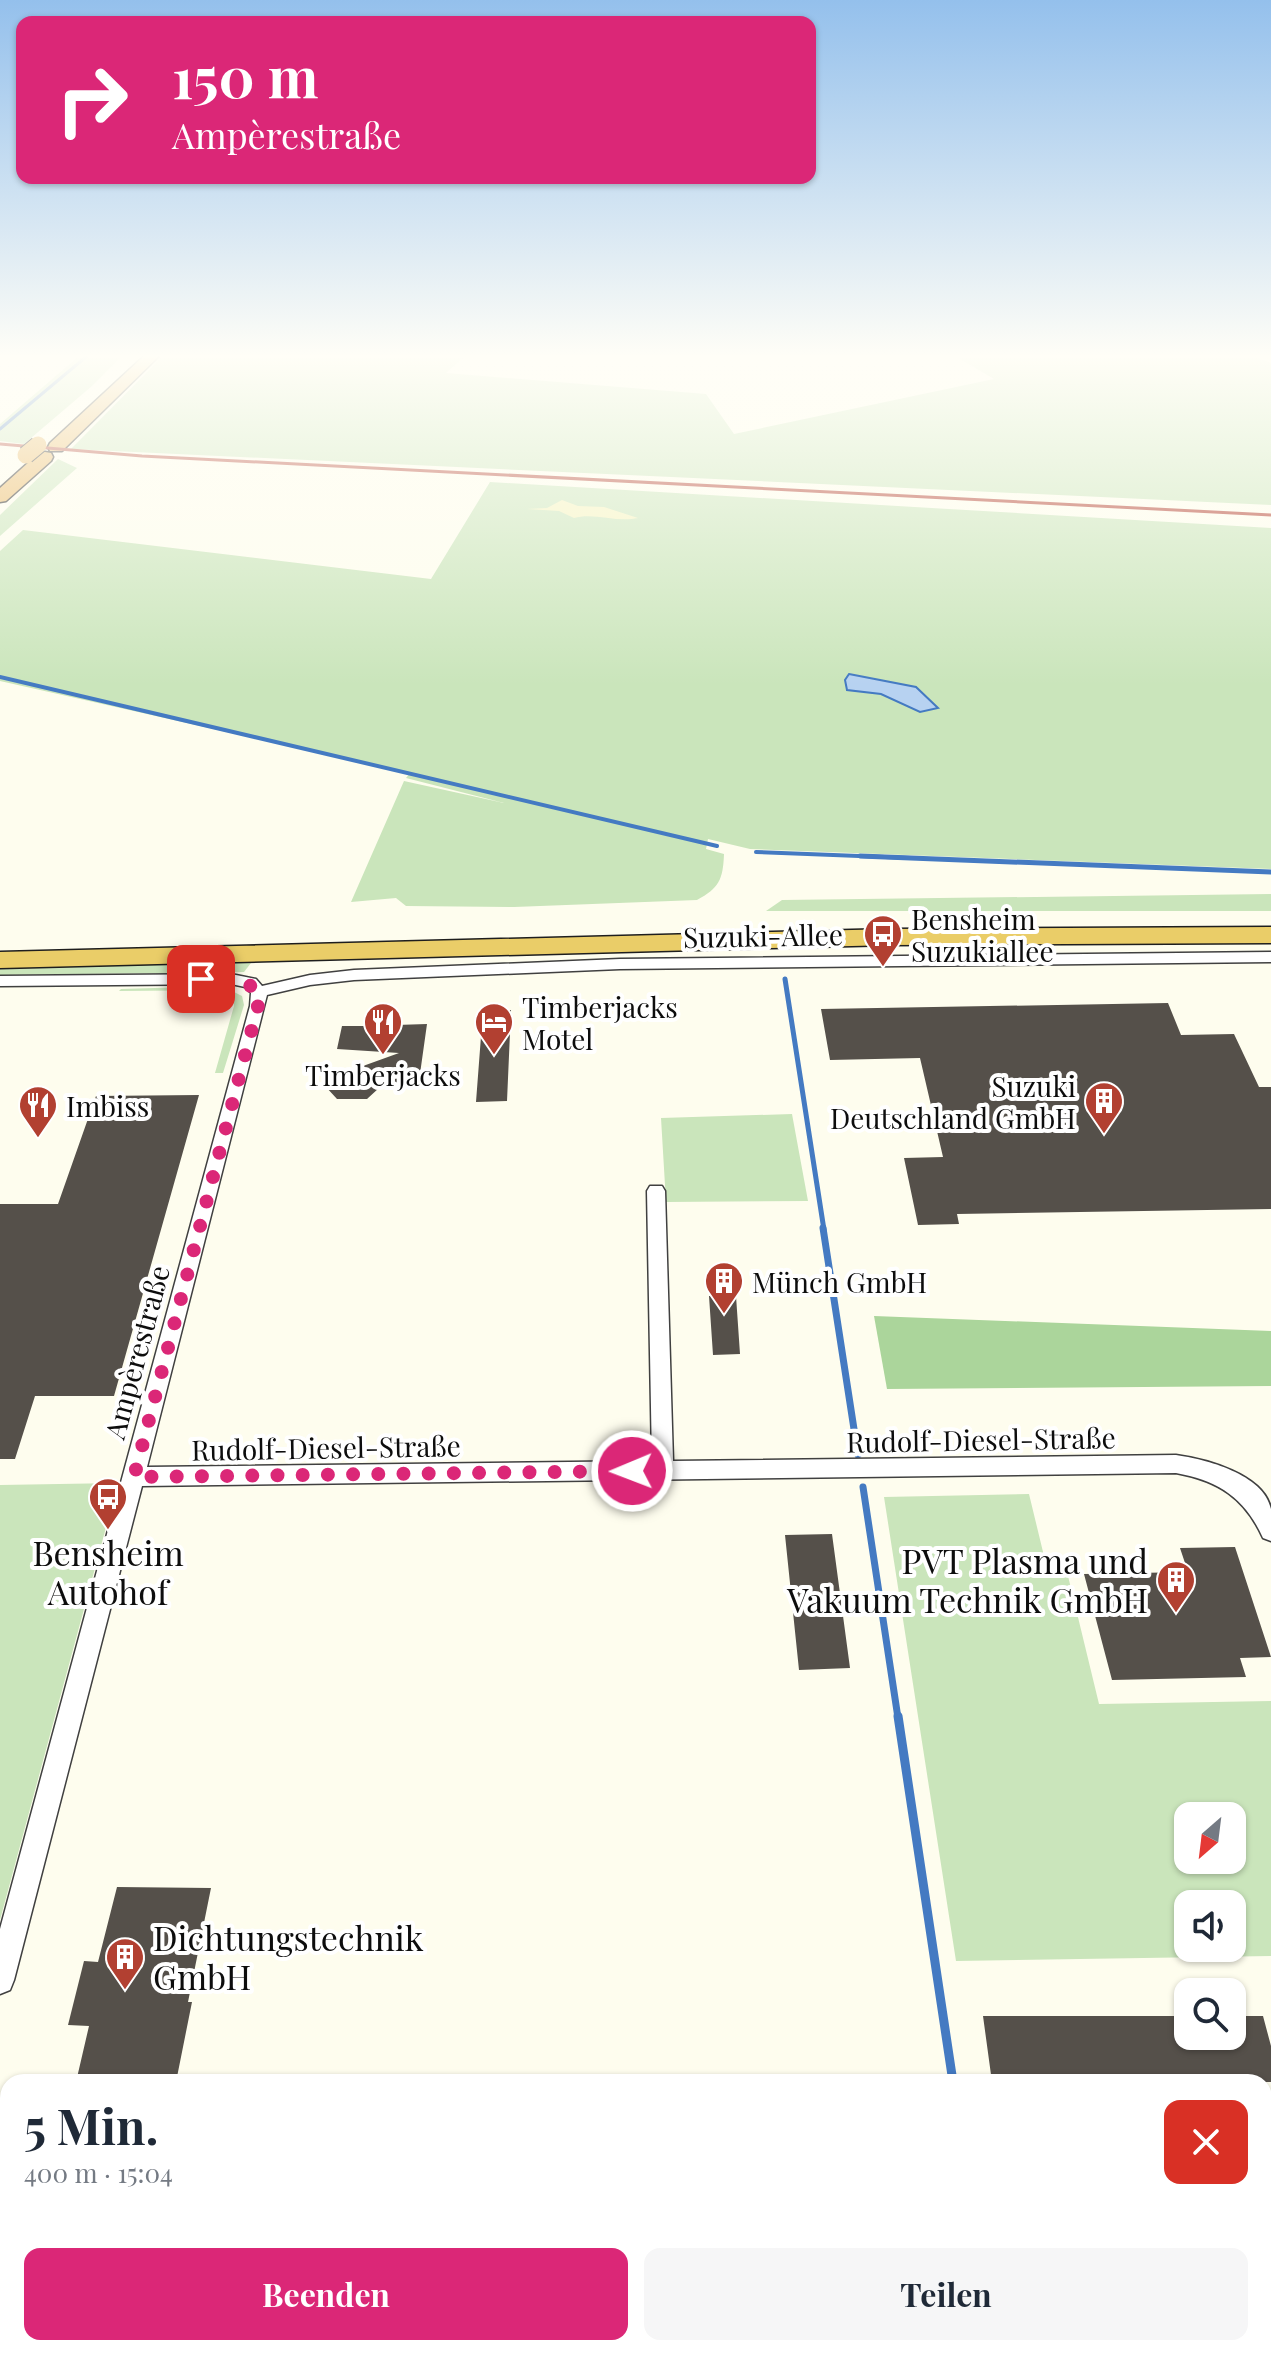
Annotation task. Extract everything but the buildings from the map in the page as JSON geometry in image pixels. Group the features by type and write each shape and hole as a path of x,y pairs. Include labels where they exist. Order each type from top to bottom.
{"highway":[{"path":"0,478 19,466"},
{"path":"0,497 28,466"},
{"path":"0,941 869,922 1271,920"},
{"path":"0,960 892,937 1271,935"}],"street":[{"name":"Suzuki-Allee","path":"259,992 310,980 354,975 620,964 1271,957"},
{"path":"0,981 231,979 250,983 259,992"},
{"name":"Ampèrestraße","path":"0,1980 258,1006 259,992"},
{"path":"656,1191 663,1471"},
{"name":"Rudolf-Diesel-Straße","path":"134,1477 1176,1464 1206,1468 1231,1478 1251,1494 1271,1531"}],"green space":[{"path":"51,466 77,468 0,536 0,515"},
{"path":"433,466 1271,466 1271,505"},
{"path":"490,482 1271,528 1271,869 750,849 708,839 706,849 724,854 722,870 715,887 697,900 514,907 406,906 396,898 351,902 404,781 504,803 406,778 410,773 0,681 0,551 23,530 431,579"},
{"path":"1271,894 1271,911 766,911 782,900"},
{"path":"251,963 244,972 0,975 0,966"},
{"path":"222,986 230,990 119,991 121,989"},
{"path":"232,991 242,996 244,1005 223,1073 215,1073 234,1006"},
{"path":"792,1114 808,1201 666,1202 661,1118"},
{"path":"874,1316 1271,1331 1271,1386 887,1389"},
{"path":"118,1483 0,1920 0,1485"},
{"path":"1029,1494 1044,1556 1068,1576 1099,1704 1271,1701 1271,1956 1246,1956 1246,1890 1174,1890 1174,1958 956,1961 884,1497"}],"sand":[{"path":"562,500 578,506 604,507 638,518 574,518 559,511 527,509 547,508"}],"water":[{"path":"849,674 916,687 938,708 920,712 881,694 847,690 845,680"}],"waterway":[{"path":"0,677 717,846"},
{"path":"756,852 911,858"},
{"path":"860,856 1271,872"},
{"path":"785,979 824,1230"},
{"path":"823,1228 858,1455"},
{"path":"863,1487 898,1718"},
{"path":"898,1716 952,2074"}],"railway":[{"path":"331,466 1271,515"}],"place":[{"name":"Bensheim Suzukiallee","path":"883,968"},
{"name":"Timberjacks","path":"383,1056"},
{"name":"Timberjacks Motel","path":"494,1056"},
{"name":"Suzuki Deutschland GmbH","path":"1104,1135"},
{"name":"Imbiss","path":"38,1139"},
{"name":"Münch GmbH","path":"724,1315"},
{"name":"Bensheim Autohof","path":"108,1531"},
{"name":"PVT Plasma und Vakuum Technik GmbH","path":"1176,1614"},
{"name":"Dichtungstechnik GmbH","path":"125,1991"}],"route":[{"path":"201,979 231,979 250,983 259,992 258,1006 134,1477 632,1471"}]}
